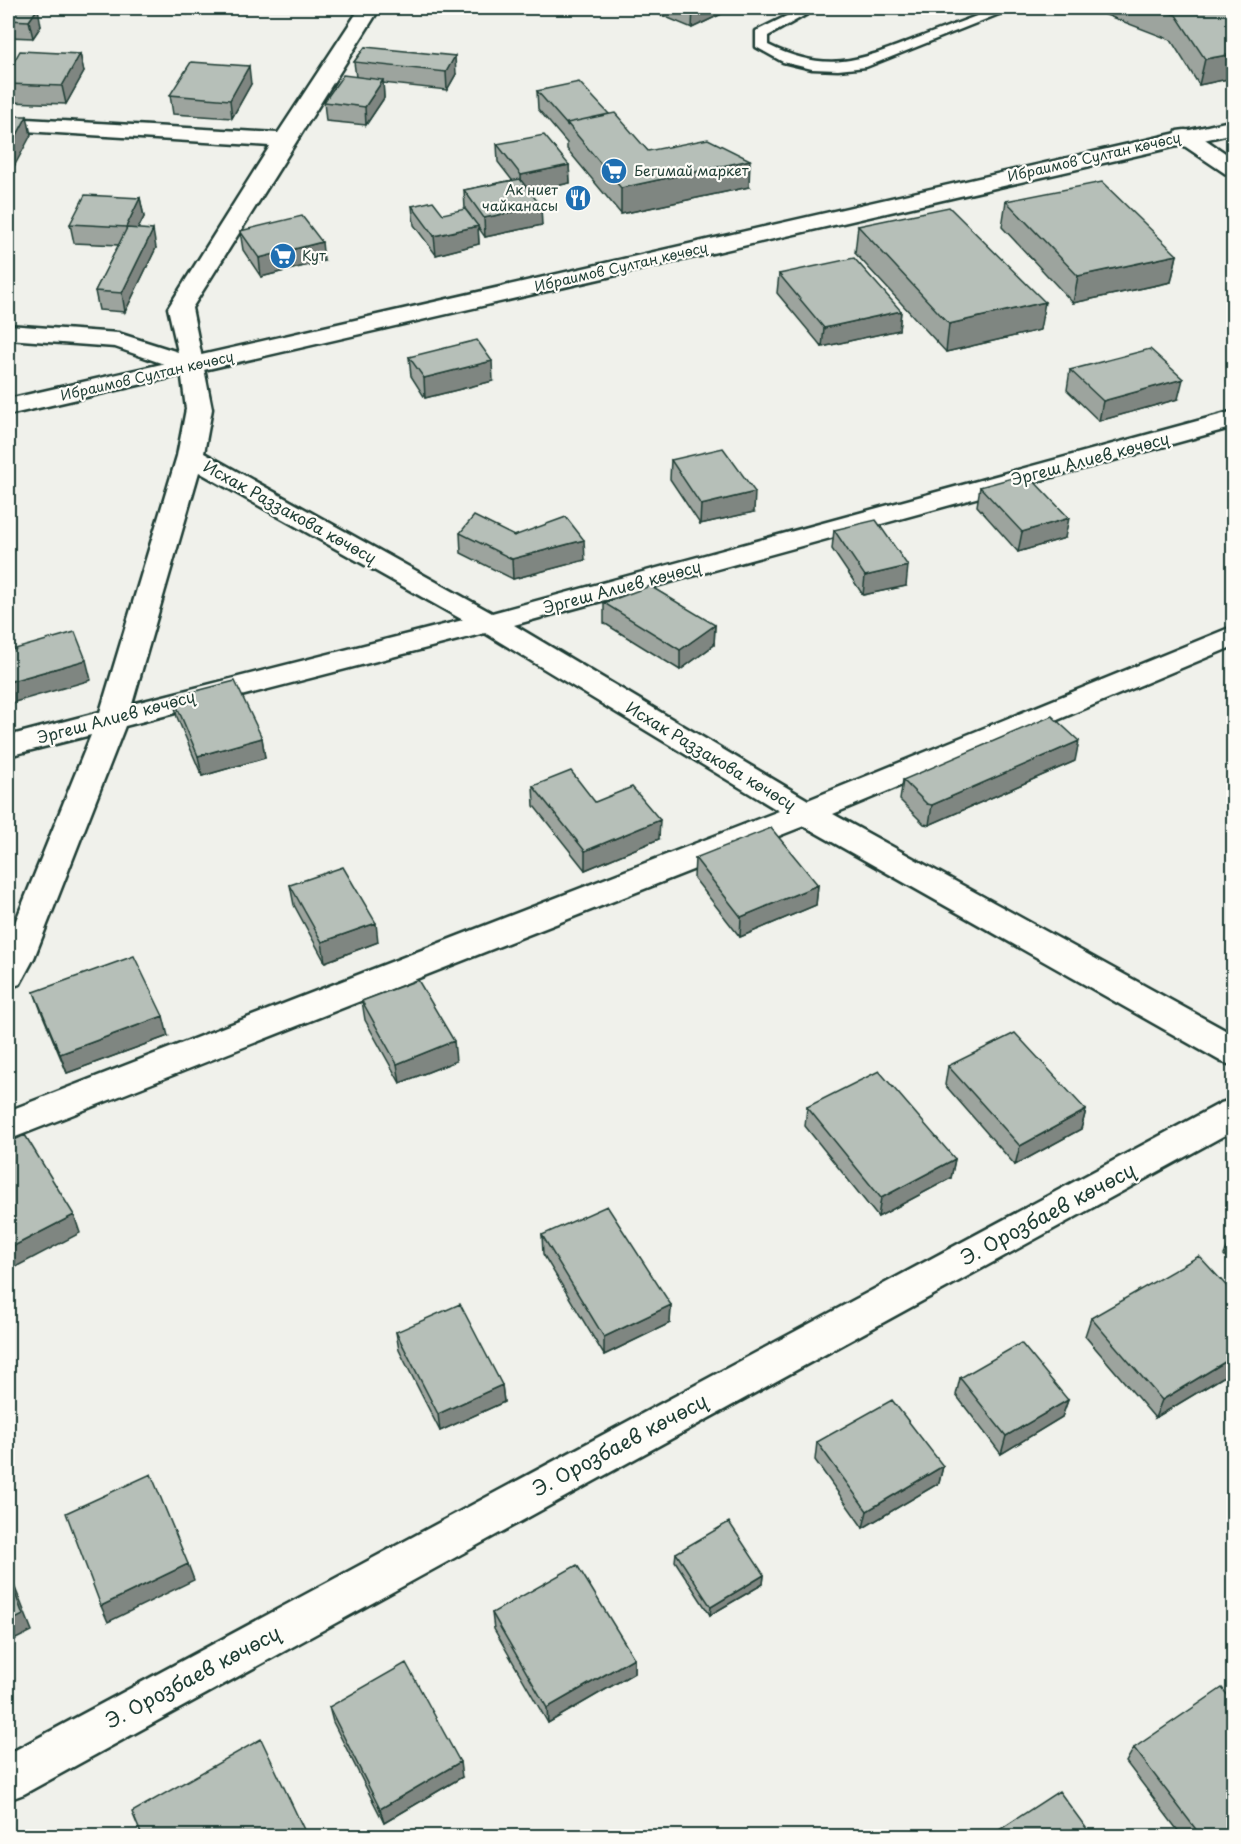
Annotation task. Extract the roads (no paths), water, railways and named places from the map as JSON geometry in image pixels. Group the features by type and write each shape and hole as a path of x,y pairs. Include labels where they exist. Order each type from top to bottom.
{"street":[{"path":"8,975 17,958 114,716 190,456 199,409 193,366 180,308 284,140 370,8"},
{"path":"8,124 284,140"},
{"name":"Ибраимов Султан көчөсү","path":"8,407 1233,126"},
{"path":"1185,136 1233,169"},
{"path":"8,332 118,340 193,366"},
{"name":"Эргеш Алиев көчөсү","path":"8,746 114,716 489,623 1233,419"},
{"name":"Исхак Раззакова көчөсү","path":"190,456 489,623 806,813 1233,1052"},
{"path":"8,1126 806,813 1233,635"},
{"name":"Э. Орозбаев көчөсү","path":"8,1778 1233,1113"}],"lane":[{"path":"812,8 761,34 762,47 789,62 817,67 844,67 866,63 1008,8"}],"place":[{"name":"Бегимай маркет","path":"614,171"},
{"name":"Ак ниет чайканасы","path":"578,198"},
{"name":"Кут","path":"283,256"}]}
